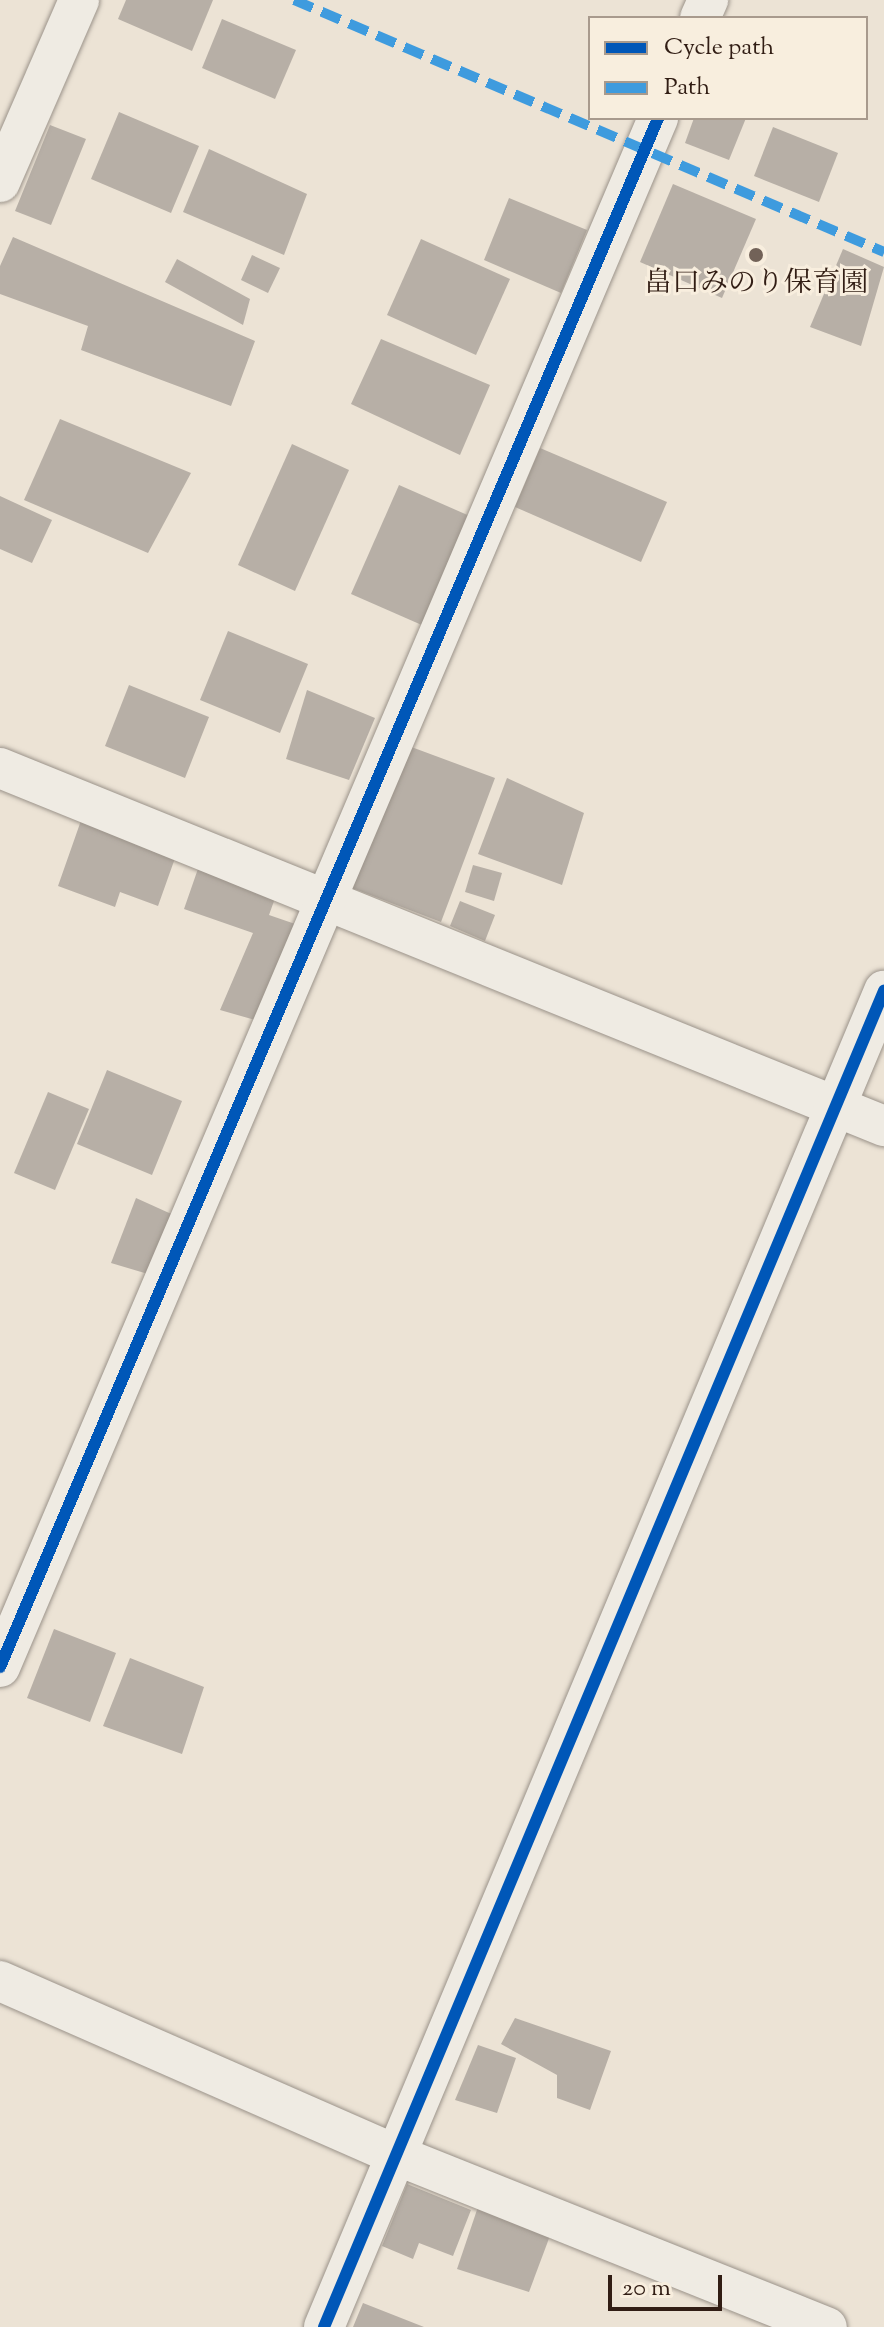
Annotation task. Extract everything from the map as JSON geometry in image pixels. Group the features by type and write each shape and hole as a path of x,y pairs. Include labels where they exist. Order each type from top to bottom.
{"street":[{"path":"0,182 79,0"},
{"path":"0,1667 657,120"},
{"path":"0,768 884,1126"},
{"path":"324,2327 884,991"},
{"path":"0,1981 396,2155 827,2327"}],"building":[{"path":"126,0 213,0 192,51 118,19"},
{"path":"222,19 296,50 275,99 202,68"},
{"path":"119,112 199,146 171,213 91,179"},
{"path":"693,120 745,120 729,160 685,143"},
{"path":"50,125 86,139 51,225 15,211"},
{"path":"773,127 838,153 819,202 754,176"},
{"path":"209,149 307,194 284,255 183,212"},
{"path":"673,184 756,219 722,298 640,262"},
{"path":"509,198 587,230 561,293 484,260"},
{"path":"13,237 255,341 231,406 81,350 88,326 0,294 0,266"},
{"path":"421,239 510,279 476,355 387,315"},
{"path":"843,249 884,267 861,346 810,327"},
{"path":"252,255 280,268 268,293 241,280"},
{"path":"177,259 250,299 243,325 165,282"},
{"path":"381,339 490,385 460,455 351,404"},
{"path":"60,419 191,473 148,553 24,500"},
{"path":"292,444 349,470 295,591 238,565"},
{"path":"540,448 667,502 641,562 515,507"},
{"path":"399,485 472,517 424,626 351,594"},
{"path":"0,496 52,520 32,563 0,549"},
{"path":"228,631 308,664 280,733 200,700"},
{"path":"129,685 209,717 185,778 105,746"},
{"path":"307,690 375,718 349,780 286,759"},
{"path":"406,745 495,778 441,922 352,888"},
{"path":"507,778 584,813 562,885 478,854"},
{"path":"84,812 179,847 158,906 120,892 115,907 58,886"},
{"path":"200,863 278,890 269,915 301,926 262,1022 220,1010 253,933 184,909"},
{"path":"473,865 502,873 494,901 465,892"},
{"path":"460,901 495,915 485,941 450,926"},
{"path":"107,1070 182,1101 152,1175 77,1144"},
{"path":"48,1092 89,1109 55,1190 14,1173"},
{"path":"136,1198 178,1217 148,1274 111,1263"},
{"path":"54,1629 116,1653 90,1722 27,1698"},
{"path":"130,1658 204,1687 182,1754 103,1726"},
{"path":"515,2018 611,2051 590,2110 557,2098 557,2075 501,2044"},
{"path":"478,2045 516,2058 497,2113 455,2100"},
{"path":"407,2184 471,2210 453,2256 419,2243 413,2259 382,2246"},
{"path":"481,2198 554,2225 529,2292 457,2269"},
{"path":"363,2303 424,2327 353,2327"}],"marked path":[{"path":"294,0 884,252"}],"cycle path":[{"path":"0,1667 657,120"},
{"path":"324,2327 884,991"}],"place":[{"name":"畠口みのり保育園","path":"756,255"}]}
